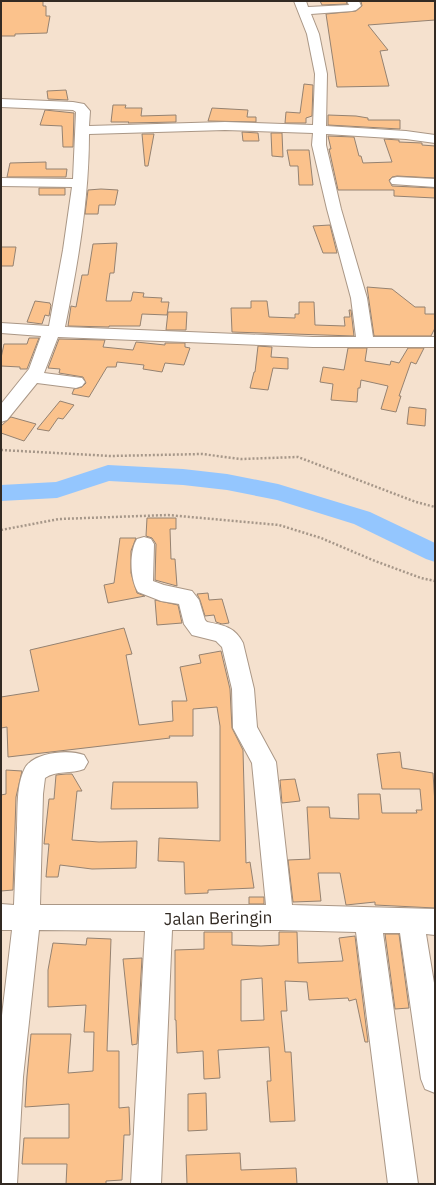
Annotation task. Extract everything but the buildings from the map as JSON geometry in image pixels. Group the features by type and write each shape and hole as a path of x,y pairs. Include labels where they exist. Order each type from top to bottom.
{"street":[{"path":"353,1 355,6 352,8 302,6 313,34 321,74 319,145 324,172 359,298 365,342"},
{"path":"1,103 79,107 83,111 80,183 63,298 53,331 37,370 1,416"},
{"path":"83,130 225,126 320,129 406,135 435,139"},
{"path":"397,180 435,183"},
{"path":"1,182 80,183"},
{"path":"1,328 313,342 435,342"},
{"path":"32,377 76,382"},
{"path":"144,544 142,578 145,586 161,593 185,597 188,600 195,624 204,631 223,634 232,643 243,689 245,728 264,762 280,917"},
{"path":"2,1184 5,1089 27,917 31,794 34,776 37,770 43,766 76,762"},
{"name":"Jalan Beringin","path":"1,917 280,917 423,921"},
{"path":"146,1184 159,918"},
{"path":"368,919 375,983 403,1184"},
{"path":"423,921 435,1079"}],"path":[{"path":"1,450 112,456 202,454 241,459 298,457 416,502 435,507"},
{"path":"1,530 59,519 168,515 279,525 321,538 375,561 421,578 435,581"}],"waterway":[{"path":"1,493 57,490 108,473 183,477 227,482 278,492 362,518 435,553"}]}
